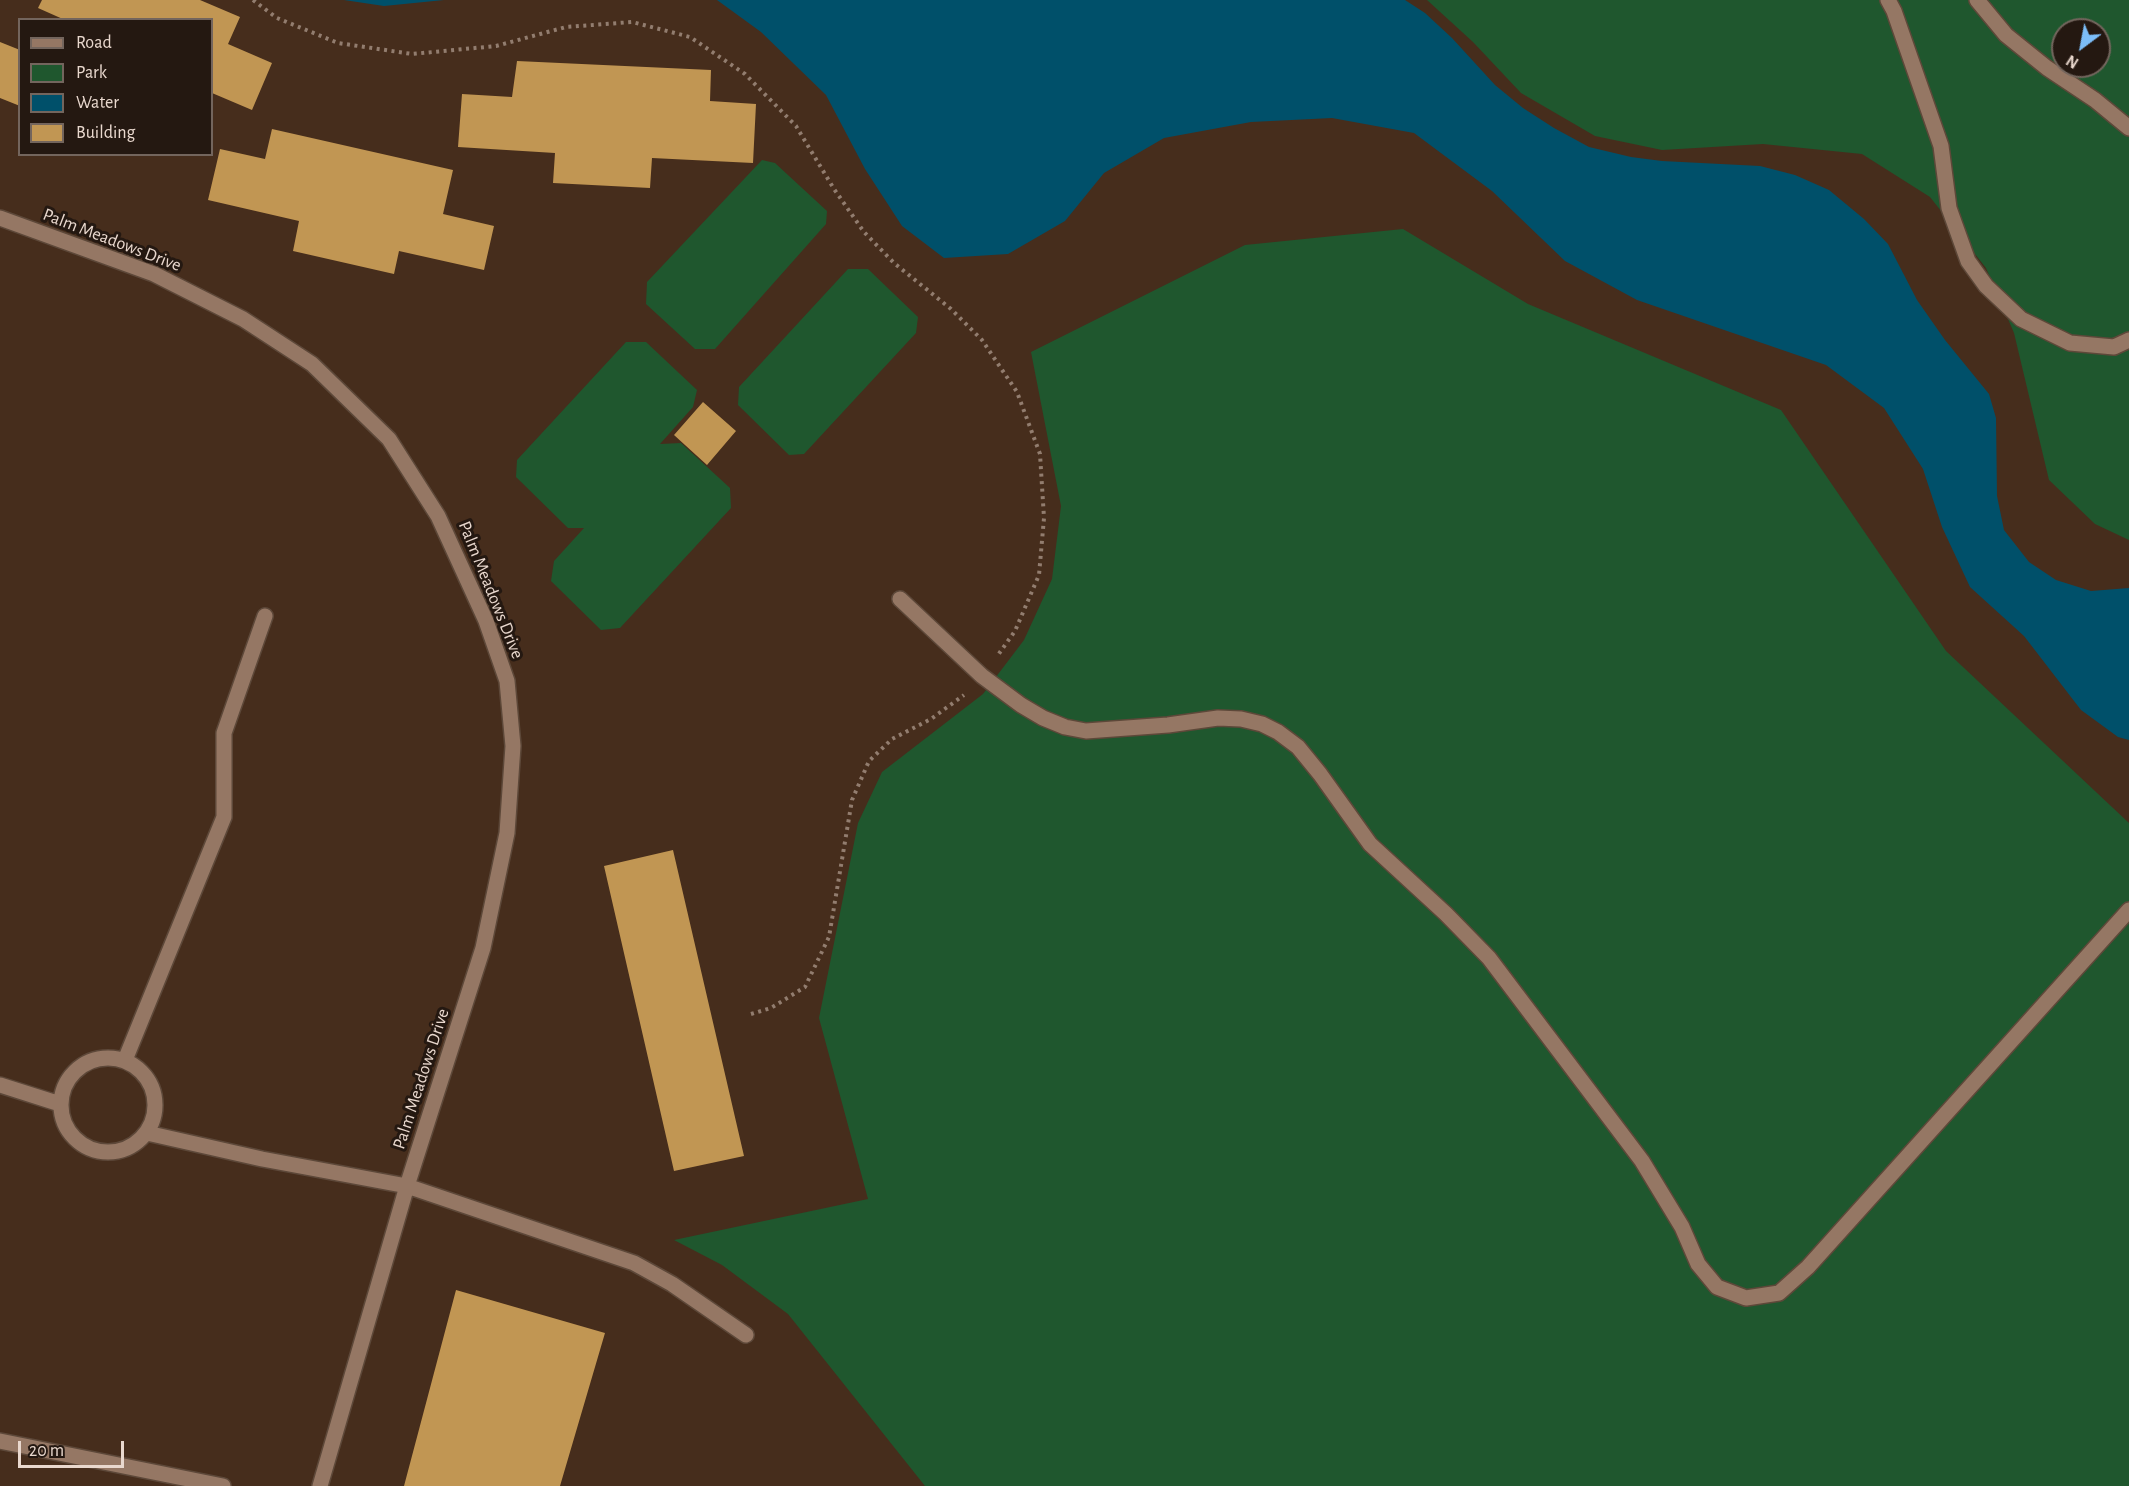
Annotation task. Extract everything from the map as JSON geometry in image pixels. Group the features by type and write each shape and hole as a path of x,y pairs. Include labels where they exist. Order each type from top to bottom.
{"street":[{"path":"1888,0 1906,43 1941,146 1948,208 1968,261 1986,286 2021,319 2070,343 2114,347 2129,340"},
{"path":"1977,0 2006,35 2047,68 2096,100 2129,128"},
{"name":"Palm Meadows Drive","path":"0,218 154,274 243,319 312,364 389,439 438,516 486,621 507,681 513,746 507,833 483,948 407,1186 320,1486"},
{"path":"900,599 982,676 1021,705 1065,727 1086,730 1168,725 1218,718 1241,719 1262,724 1291,742 1320,774 1370,844 1489,958 1642,1161 1682,1227 1698,1264 1717,1287 1746,1298 1779,1293 1808,1267 2129,910"},
{"path":"124,1060 224,817 224,733 265,616"},
{"path":"110,1057 124,1060 139,1069 151,1083 155,1100 154,1118 147,1133 128,1149 111,1153 95,1151 72,1137 62,1120 60,1104 63,1087 78,1067 93,1059 110,1057"},
{"path":"0,1085 60,1104"},
{"path":"147,1133 262,1159 407,1186 634,1263 672,1284 746,1335"},
{"path":"0,1441 222,1486"}],"path":[{"path":"253,0 277,18 338,43 412,54 495,46 566,27 632,22 690,37 744,74 796,126 834,189 864,232 894,263 951,309 982,340 1017,392 1040,454 1044,518 1039,574 1015,631 982,676 960,699 931,719 892,739 868,761 852,800 828,936 819,957 805,987 771,1008 751,1014"}],"green space":[{"path":"1427,0 2129,0 2129,540 2095,524 2049,480 2014,333 1986,268 1930,197 1862,154 1763,144 1662,150 1595,136 1521,93 1473,42"},
{"path":"762,160 775,163 827,211 826,224 715,349 695,349 646,304 647,282"},
{"path":"1403,229 1528,304 1781,410 1946,651 2129,823 2129,1486 925,1486 788,1314 722,1265 674,1240 868,1199 819,1018 858,823 882,772 983,694 1024,640 1052,579 1061,506 1031,352 1245,245"},
{"path":"848,269 868,269 918,317 916,333 804,454 789,455 738,405 739,387"},
{"path":"626,342 646,342 697,390 693,407 660,444 681,443 730,488 731,508 620,628 601,630 551,581 554,561 584,528 568,528 516,477 517,460"}],"water":[{"path":"344,0 444,0 384,6"},
{"path":"717,0 1405,0 1425,13 1452,38 1495,85 1523,108 1589,147 1631,157 1662,161 1760,166 1795,175 1829,190 1864,219 1888,244 1917,300 1945,340 1989,394 1996,418 1997,496 2004,530 2029,562 2056,580 2091,591 2129,588 2129,740 2118,737 2081,710 2024,636 1970,587 1942,527 1923,469 1884,408 1826,365 1637,300 1565,261 1492,191 1414,133 1332,118 1251,122 1164,138 1104,173 1065,221 1008,254 944,258 902,226 865,169 826,95 761,32"}],"building":[{"path":"42,0 200,0 240,17 228,44 272,63 252,110 213,93 213,18 60,18 38,8"},
{"path":"0,42 18,49 18,105 0,98"},
{"path":"517,61 711,70 710,101 756,104 753,163 652,158 650,188 553,183 555,153 458,147 462,94 512,97"},
{"path":"272,129 453,170 443,214 494,226 484,270 399,251 394,274 293,251 299,221 208,200 220,149 265,159"},
{"path":"703,402 736,431 707,465 674,435"},
{"path":"673,850 744,1156 674,1171 604,866"},
{"path":"456,1290 605,1333 560,1486 404,1486"}]}
